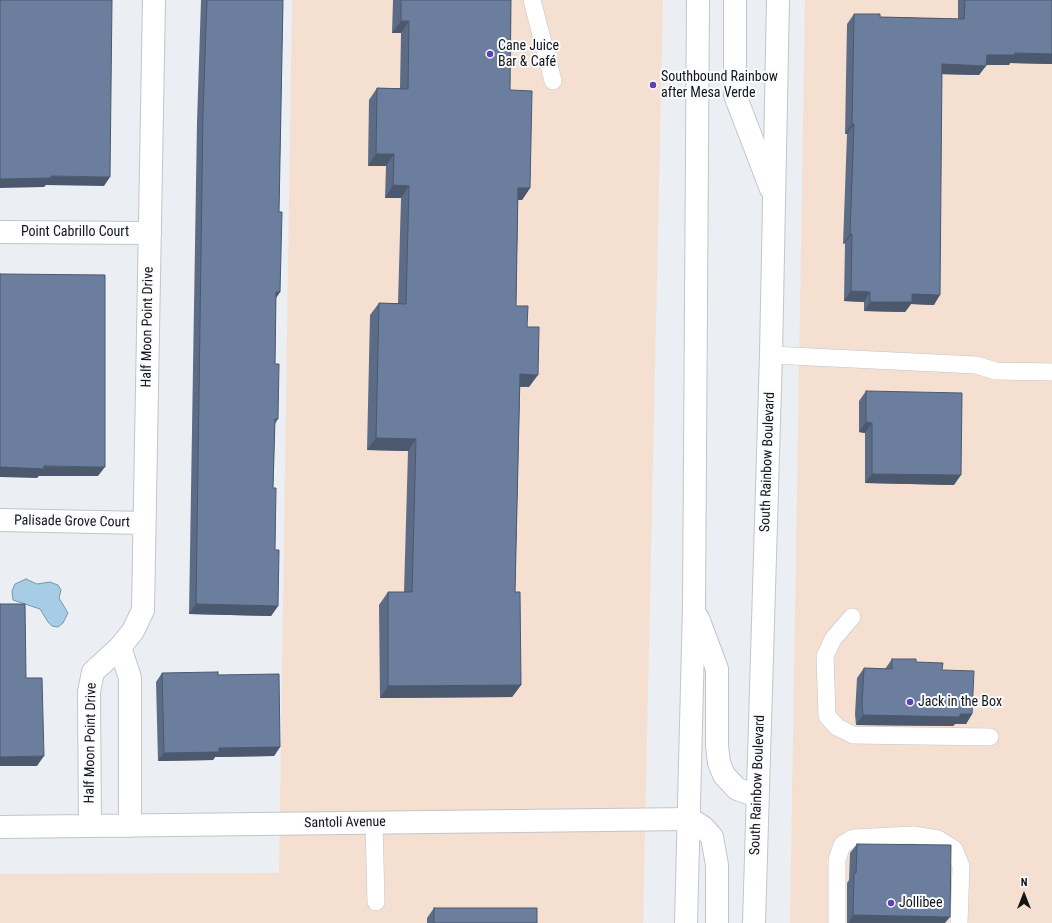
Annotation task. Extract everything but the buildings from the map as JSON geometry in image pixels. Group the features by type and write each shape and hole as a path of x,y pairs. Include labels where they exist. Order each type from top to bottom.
{"main road":[{"name":"Half Moon Point Drive","path":"90,826 89,692 93,672 120,647 134,631 143,610 154,0"},
{"path":"686,923 690,819 694,606 698,0"},
{"path":"735,0 735,95 775,200"},
{"name":"South Rainbow Boulevard","path":"754,923 771,355 778,0"},
{"name":"Point Cabrillo Court","path":"0,232 150,233"},
{"name":"Palisade Grove Court","path":"0,520 144,523"},
{"path":"694,606 717,669 717,746 719,763 724,775 737,789 757,796"},
{"path":"120,647 130,678 130,826"},
{"path":"690,819 703,827 712,837 717,865 717,923"},
{"name":"Santoli Avenue","path":"0,827 690,819"}],"lane":[{"path":"532,0 553,81"},
{"path":"771,355 976,365 996,371 1052,372"},
{"path":"852,617 833,639 825,656 827,716 837,727 853,735 990,737"},
{"path":"374,823 376,902"},
{"path":"837,923 837,860 842,845 853,838 913,835 938,839 954,849 961,866 959,923"}],"shaded area":[{"path":"292,0 663,0 643,923 0,923 0,874 279,873"},
{"path":"805,0 1052,0 1052,923 790,923"}],"water":[{"path":"26,579 37,584 50,582 58,585 61,590 59,598 68,613 63,623 58,627 52,626 48,622 40,609 13,600 12,591 15,584"}],"place":[{"name":"Cane Juice Bar & Café","path":"490,54"},
{"name":"Southbound Rainbow after Mesa Verde","path":"653,85"},
{"name":"Jack in the Box","path":"910,702"},
{"name":"Jollibee","path":"891,903"}]}
